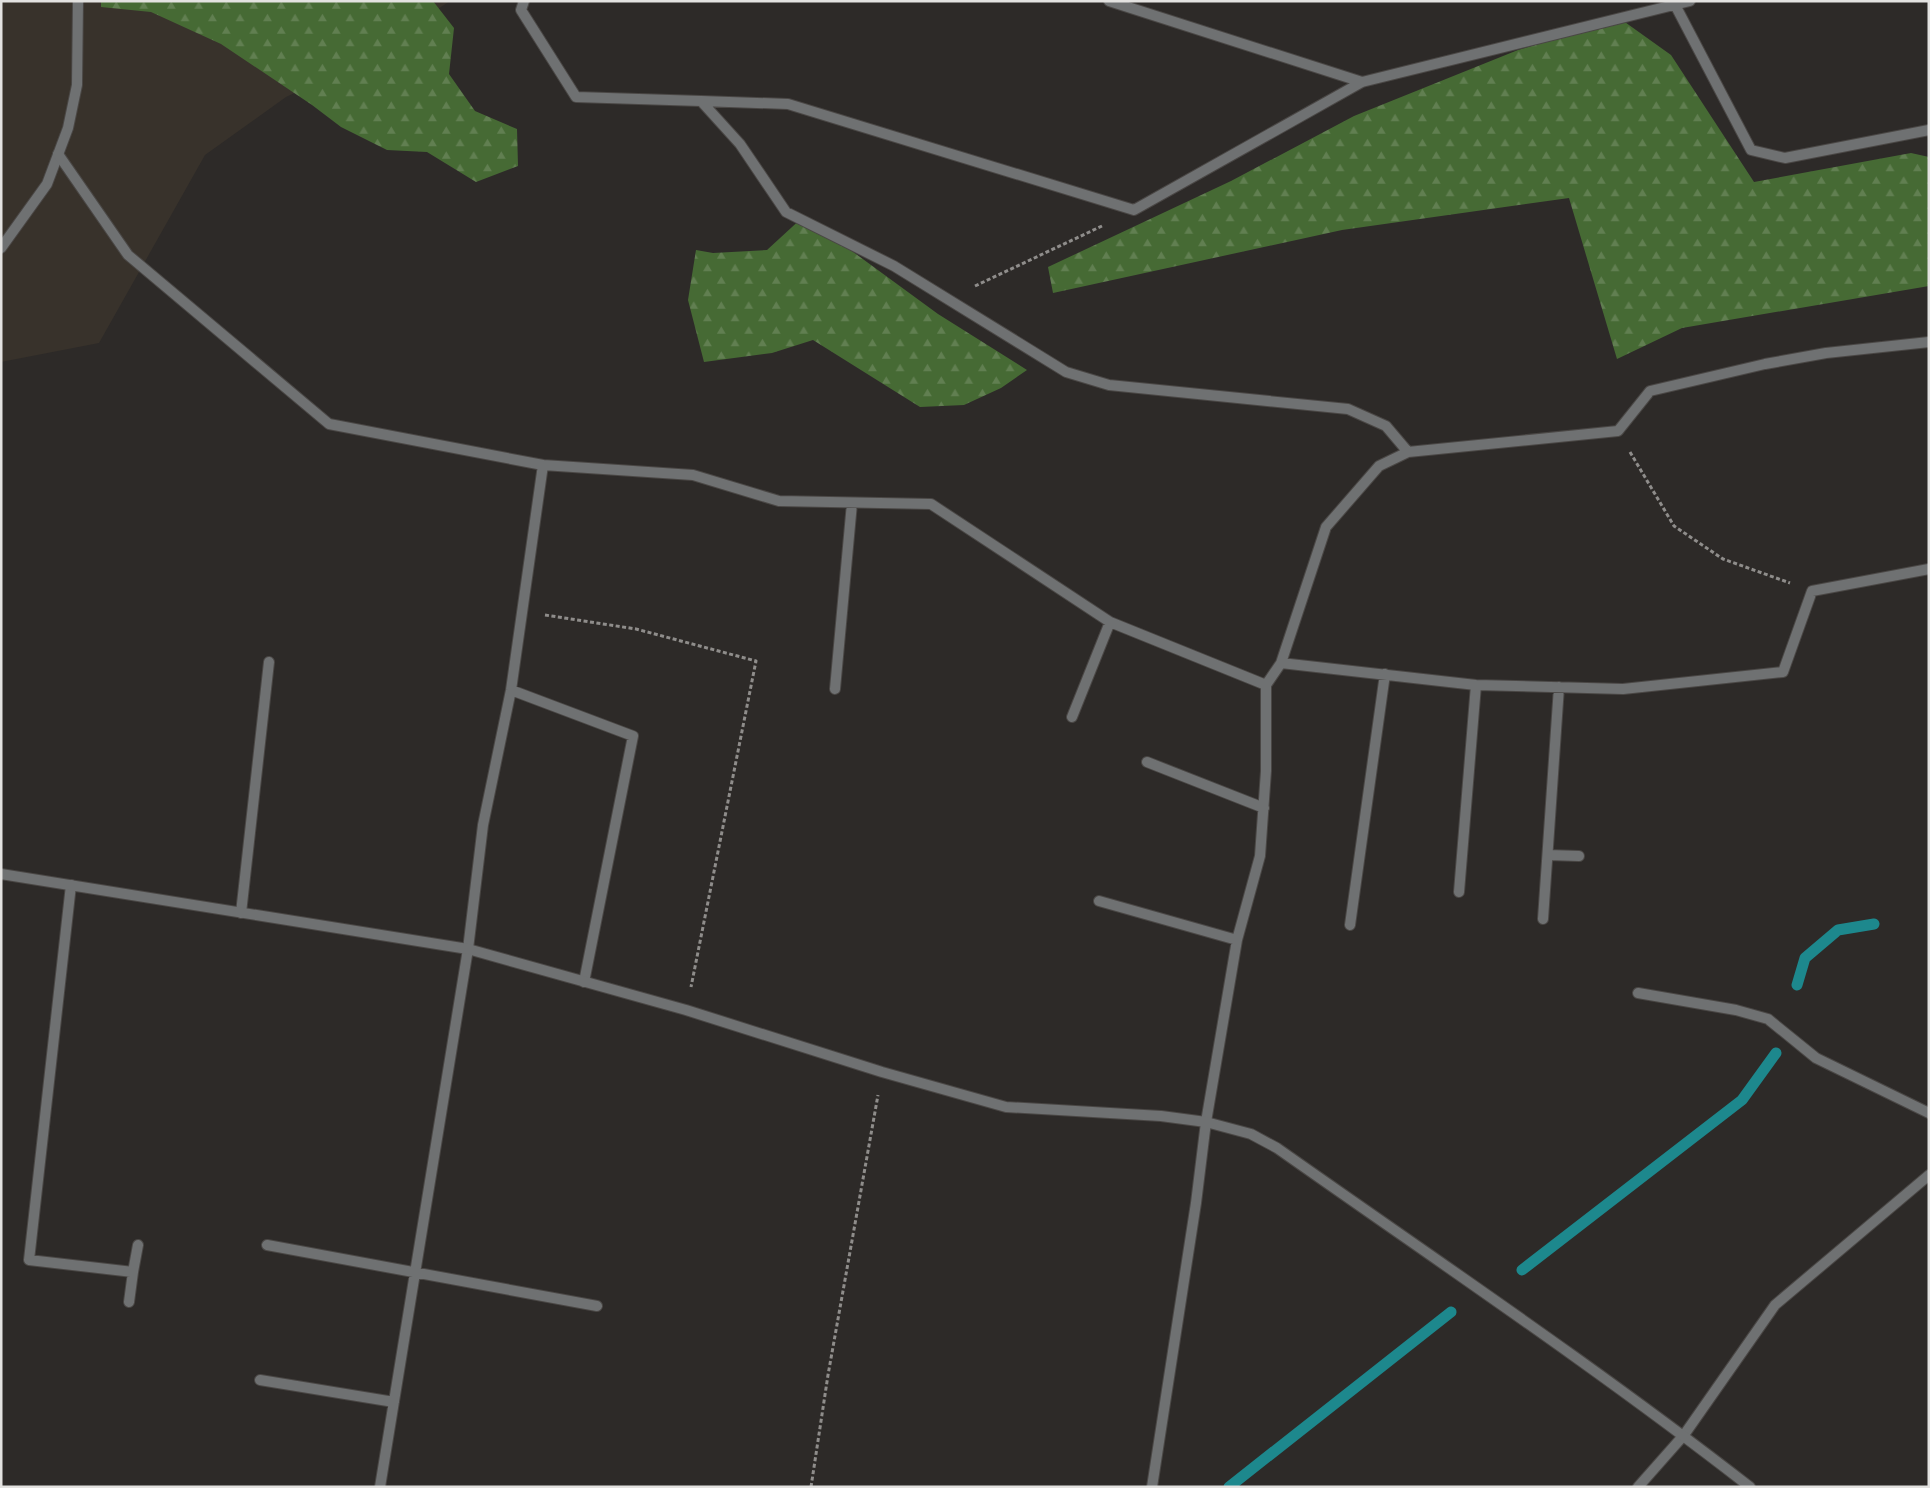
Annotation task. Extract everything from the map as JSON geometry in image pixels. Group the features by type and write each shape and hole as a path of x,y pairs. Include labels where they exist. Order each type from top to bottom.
{"street":[{"path":"1,248 47,184 68,128 77,85 78,1"},
{"path":"524,1 521,10 576,97 788,104 1134,210 1362,82 1674,3 1690,1"},
{"path":"1109,1 1362,82"},
{"path":"1674,3 1751,150 1785,158 1929,130"},
{"path":"701,101 740,144 786,212 894,266 949,298 1066,372 1109,385 1348,409 1386,426 1408,452"},
{"path":"58,154 128,255 328,424 543,465 693,475 779,501 931,504 1110,622 1266,685"},
{"path":"1152,1487 1196,1202 1206,1122 1237,940 1260,856 1264,808 1266,685 1281,662 1326,527 1379,466 1408,452 1618,431 1650,391 1765,364 1826,353 1929,342"},
{"path":"380,1487 468,949 483,825 510,690 520,611 543,465"},
{"path":"835,690 852,503"},
{"path":"1281,662 1476,685 1559,688 1623,689 1783,672 1812,591 1929,568"},
{"path":"1072,717 1110,622"},
{"path":"241,912 269,662"},
{"path":"1350,925 1385,674"},
{"path":"1459,892 1476,685"},
{"path":"1543,919 1559,688"},
{"path":"510,690 633,736 584,982"},
{"path":"1147,762 1264,808"},
{"path":"1548,855 1579,856"},
{"path":"1,874 468,949 686,1010 882,1072 1006,1107 1161,1116 1206,1122 1251,1134 1277,1148 1684,1435 1750,1487"},
{"path":"71,885 29,1260 133,1272"},
{"path":"1099,901 1237,940"},
{"path":"1638,993 1736,1010 1768,1019 1816,1058 1929,1113"},
{"path":"1638,1487 1684,1435 1775,1306 1929,1175"},
{"path":"128,1302 138,1245"},
{"path":"267,1245 597,1306"},
{"path":"260,1380 394,1402"}],"path":[{"path":"949,298 1134,210"},
{"path":"1618,431 1674,526 1723,559 1812,591"},
{"path":"520,611 636,629 756,661 686,1010"},
{"path":"811,1487 830,1366 882,1072"}],"shaded area":[{"path":"1,1 450,1 354,65 286,97 205,155 99,343 1,362"}],"green space":[{"path":"101,1 433,1 454,28 449,74 475,111 517,129 518,166 476,182 427,152 387,150 341,127 312,105 221,44 151,12 101,7"},
{"path":"1622,20 1671,55 1754,182 1911,153 1929,157 1929,286 1682,328 1617,359 1569,198 1342,230 1053,293 1048,267 1231,181 1354,116 1518,50"},
{"path":"804,216 938,314 1027,370 1001,388 964,405 920,407 813,340 772,353 704,362 688,300 696,250 713,253 767,250"}],"waterway":[{"path":"1797,985 1805,958 1838,930 1874,924"},
{"path":"1522,1270 1742,1100 1776,1053"},
{"path":"1229,1487 1451,1312"}]}
